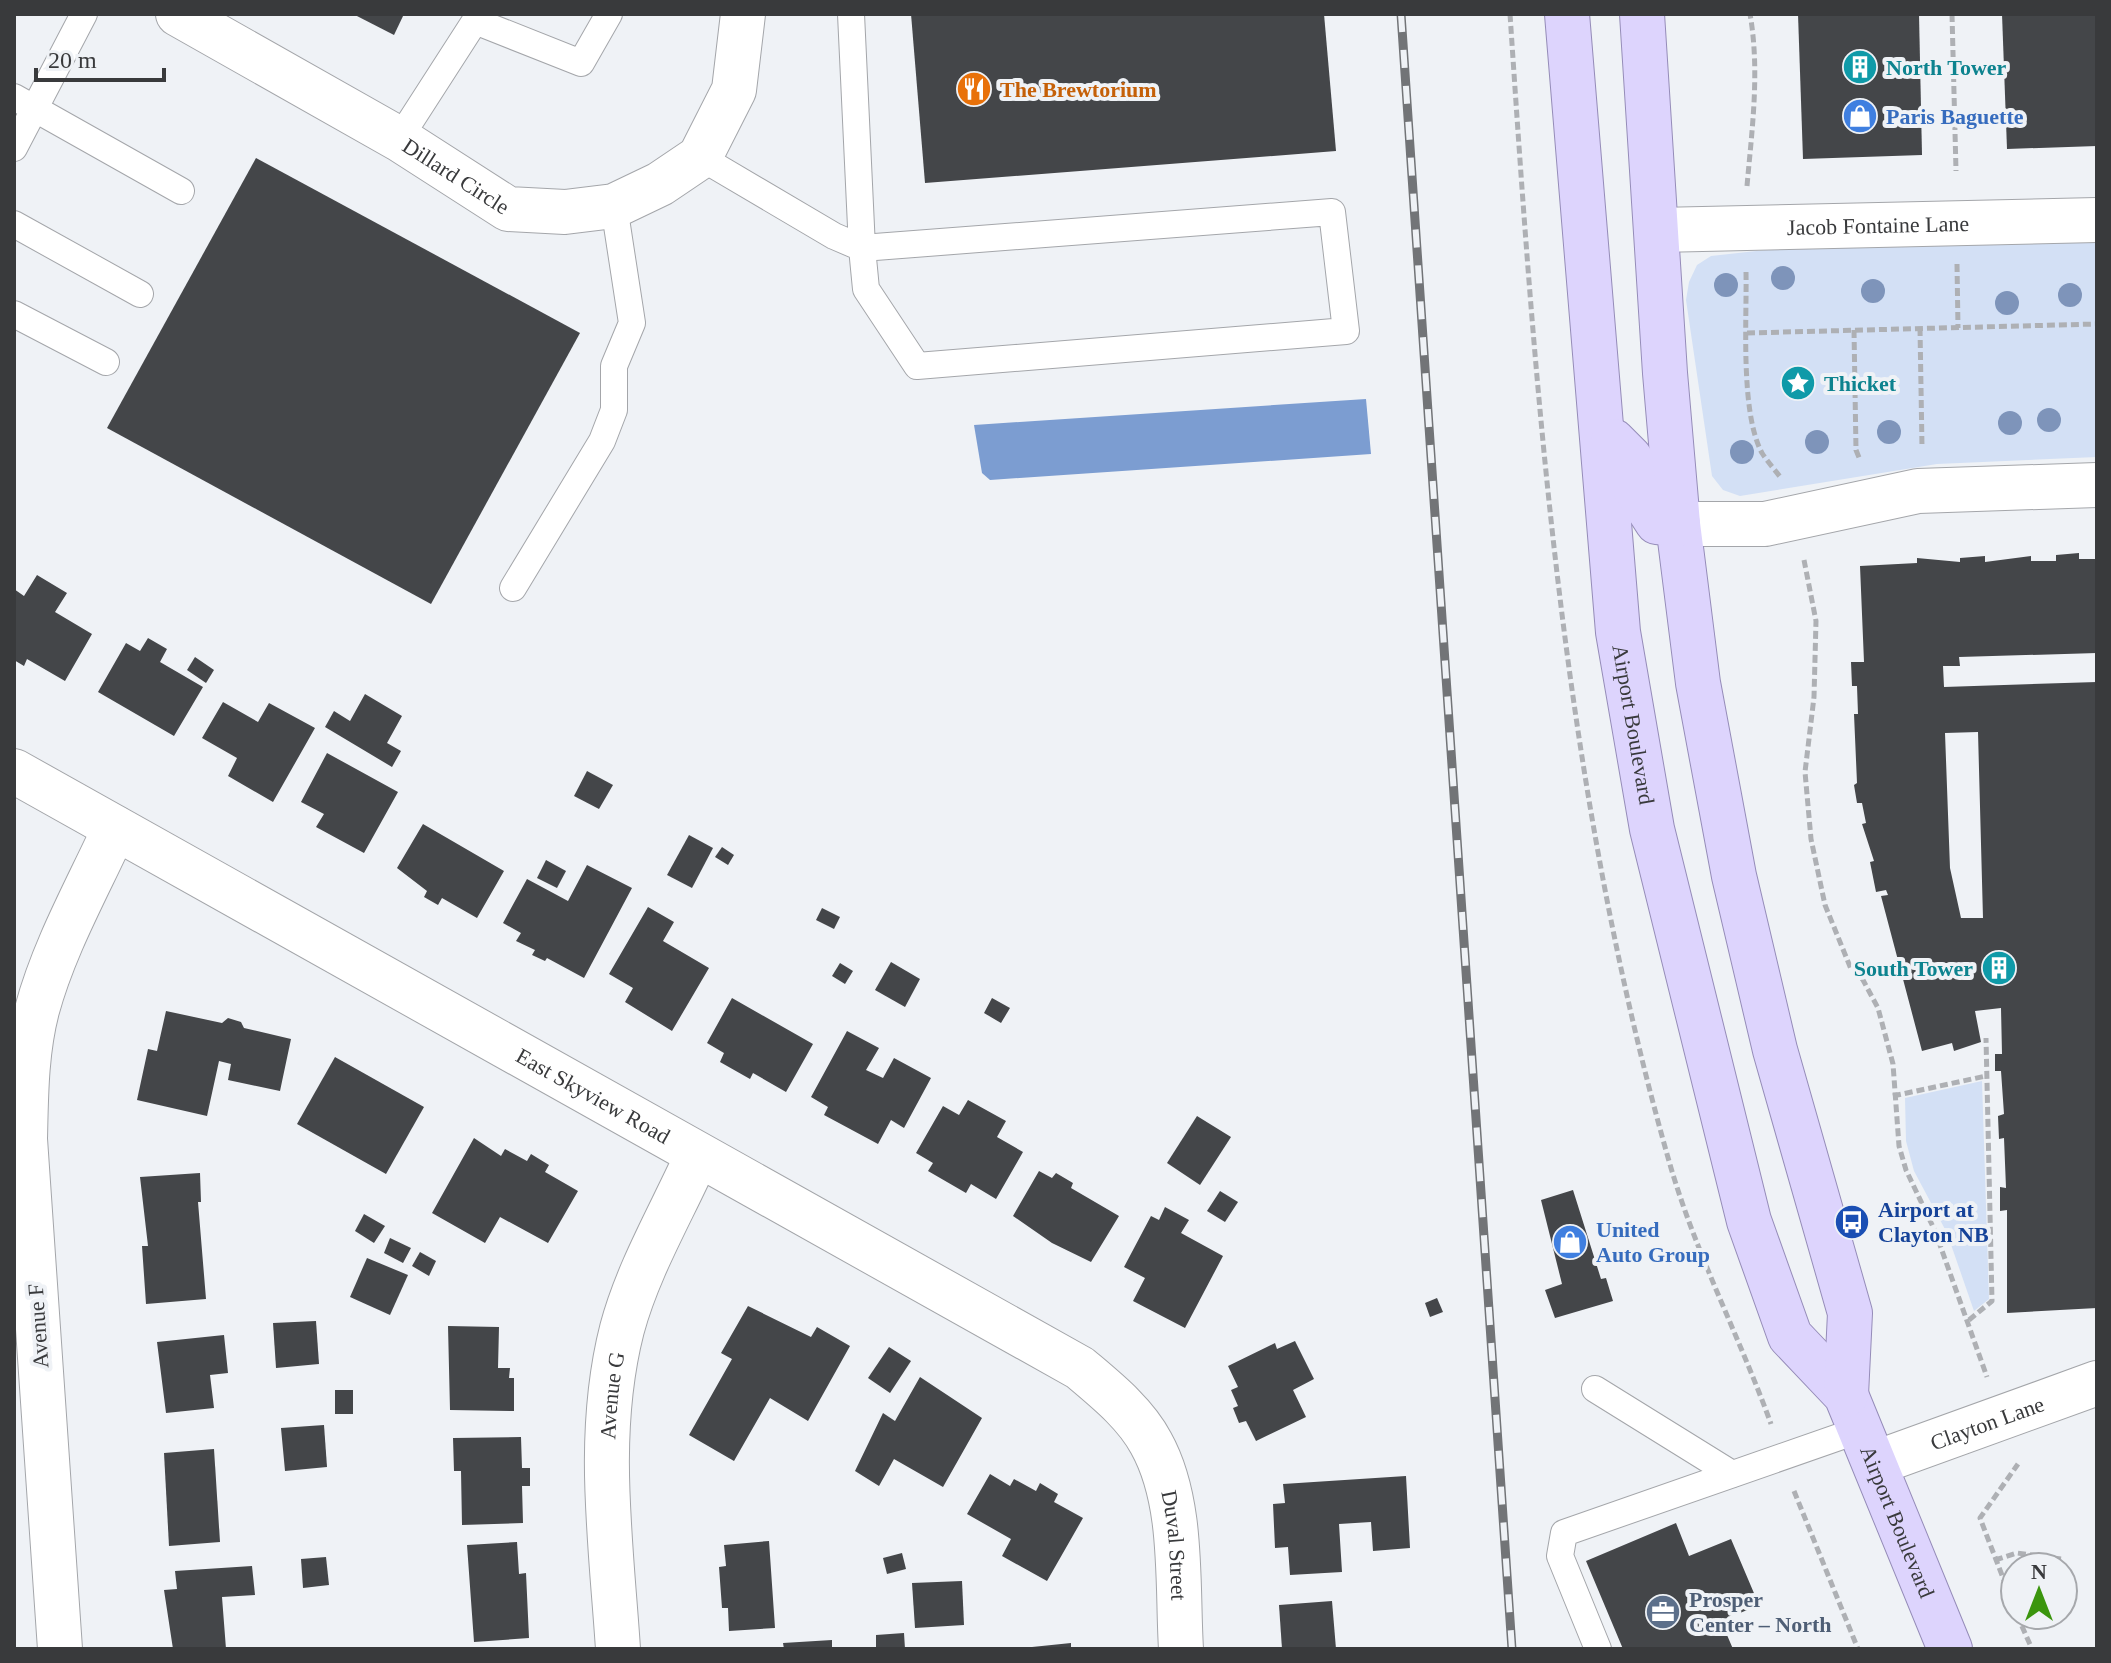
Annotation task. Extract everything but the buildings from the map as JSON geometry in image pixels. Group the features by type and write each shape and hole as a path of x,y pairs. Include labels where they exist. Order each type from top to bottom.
{"main road":[{"name":"Airport Boulevard","path":"1567,14 1618,632 1652,829 1749,1221 1790,1336 1861,1429"},
{"name":"Airport Boulevard","path":"1642,14 1678,524 1698,683 1734,876 1775,1050 1850,1313 1861,1429 1950,1649"},
{"path":"1599,427 1630,458 1633,485 1647,511 1657,522 1678,524"}],"street":[{"name":"Dillard Circle","path":"178,14 399,139 508,209 565,212 614,206 660,184 700,157 734,90 743,14"},
{"name":"Jacob Fontaine Lane","path":"1658,230 2097,220"},
{"path":"1678,524 1765,524 1918,491 2097,485"},
{"name":"East Skyview Road","path":"14,771 1080,1368 1119,1401 1151,1443"},
{"name":"Avenue F","path":"60,1649 25,1139 26,1078 37,1011 61,943 115,828"},
{"name":"Avenue G","path":"618,1649 606,1463 609,1393 623,1326 697,1156"},
{"name":"Clayton Lane","path":"1861,1429 2097,1383"},
{"name":"Duval Street","path":"1151,1443 1166,1482 1173,1523 1181,1649"}],"lane":[{"path":"14,148 24,103 84,14"},
{"path":"399,139 475,21 581,63 609,14"},
{"path":"700,157 834,236 862,248 1332,212 1346,331 917,366 866,289 862,248 851,14"},
{"path":"24,103 181,191"},
{"path":"513,588 602,441 614,410 614,366 632,323 614,206"},
{"path":"14,224 140,294"},
{"path":"14,314 106,362"},
{"path":"1595,1389 1732,1474"},
{"path":"1598,1649 1560,1556 1564,1533 1861,1429"}],"path":[{"path":"1746,196 1754,114 1754,41 1750,14"},
{"path":"1952,14 1956,171"},
{"path":"1956,251 1958,328"},
{"path":"1746,258 1748,388 1753,421 1761,451 1785,483"},
{"path":"1747,333 2097,324"},
{"path":"1920,328 1922,456"},
{"path":"1854,330 1856,450 1862,466"},
{"path":"1802,553 1816,621 1814,697 1805,772 1811,839 1825,905 1841,950 1878,1008 1893,1064 1893,1096 1906,1170 1935,1231 1989,1382"},
{"path":"1969,1320 1992,1301 1986,1038"},
{"path":"1893,1096 1986,1076"},
{"path":"1999,1570 1980,1518 2018,1464"},
{"path":"1794,1490 1858,1649"},
{"path":"1995,1560 1999,1559"}],"shaded area":[{"path":"2097,241 2097,457 1937,464 1740,496 1723,490 1712,476 1686,300 1689,282 1697,265 1711,256 1765,250"},
{"path":"1982,1081 1989,1299 1974,1311 1947,1233 1914,1171 1906,1141 1905,1098"}],"water":[{"path":"1366,399 1371,454 990,480 982,473 974,425"}],"railway":[{"path":"1401,14 1512,1649"}],"place":[{"name":"North Tower","path":"1860,67"},
{"name":"The Brewtorium","path":"974,89"},
{"name":"Paris Baguette","path":"1860,116"},
{"name":"Thicket","path":"1798,383"},
{"name":"South Tower","path":"1999,968"},
{"name":"Airport at Clayton NB","path":"1852,1222"},
{"name":"United Auto Group","path":"1570,1242"},
{"name":"Prosper Center – North","path":"1663,1612"}]}
